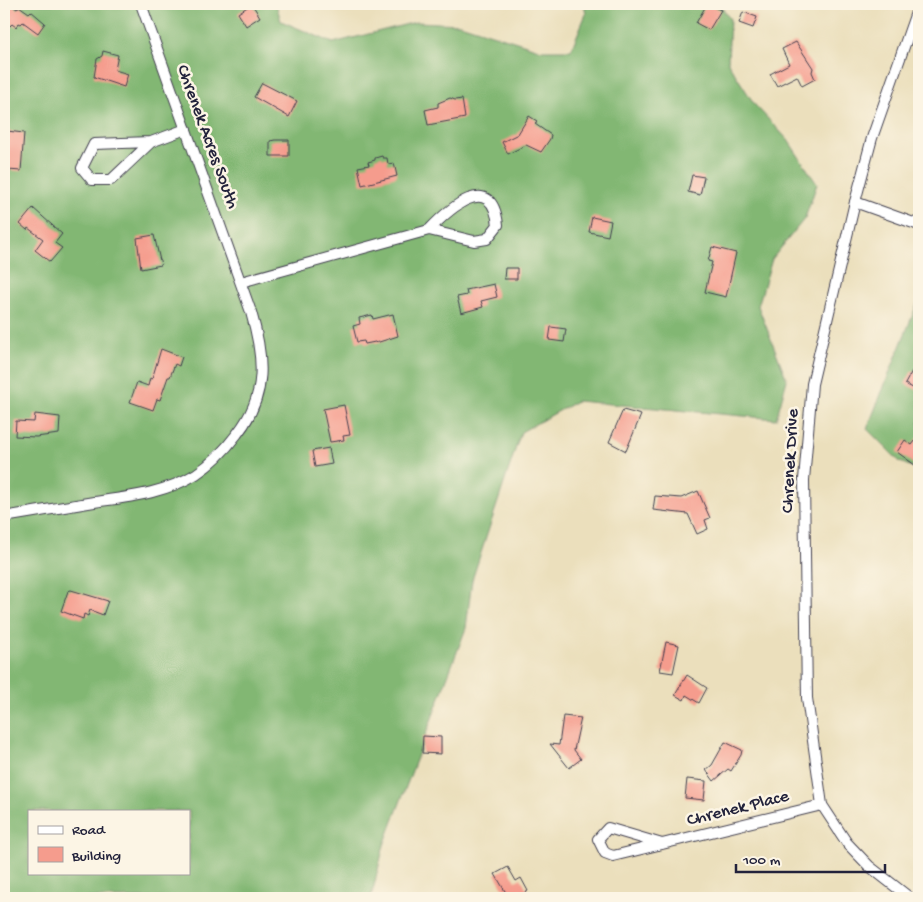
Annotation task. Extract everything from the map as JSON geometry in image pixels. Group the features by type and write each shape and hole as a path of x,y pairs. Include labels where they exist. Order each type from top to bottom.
{"street":[{"name":"Chrenek Acres South","path":"4,517 141,495 168,487 195,475 214,461 247,421 262,375 260,344 241,282 141,4"},
{"name":"Chrenek Drive","path":"910,898 869,866 848,843 822,805 813,755 807,698 804,480 812,384 855,202 872,138 919,4"},
{"path":"151,142 111,180 92,180 82,168 94,144 151,142 186,129"},
{"path":"241,282 429,230 474,241 487,239 498,225 496,208 488,200 476,197 464,200 450,209 429,230"},
{"path":"855,202 919,225"},
{"name":"Chrenek Place","path":"662,844 608,828 598,839 604,853 613,856 822,805"}],"green space":[{"path":"4,4 276,4 281,21 333,43 416,22 460,24 542,50 571,50 586,14 584,4 719,4 730,19 728,63 755,105 788,140 817,184 805,218 772,259 758,306 787,380 776,419 577,401 521,432 472,580 466,628 384,845 371,898 4,898"},
{"path":"919,299 919,470 900,462 867,429"}],"building":[{"path":"4,4 10,4 17,9 19,6 29,13 31,11 45,23 38,33 23,22 19,23 16,27 12,24 10,26 4,21"},
{"path":"252,4 260,17 246,26 238,13"},
{"path":"707,4 721,10 709,30 696,23"},
{"path":"743,12 757,17 753,28 739,23"},
{"path":"796,42 813,68 812,72 815,79 802,86 797,76 777,86 770,74 789,64 782,49"},
{"path":"103,51 118,55 115,70 128,74 124,87 94,77 97,59 102,56"},
{"path":"262,83 297,101 289,117 254,97"},
{"path":"450,98 455,100 462,99 465,118 428,125 425,110 438,107 438,103"},
{"path":"529,116 537,121 535,124 551,135 550,139 541,152 526,145 508,154 502,142 518,134"},
{"path":"7,131 24,133 21,171 8,170 9,156 4,155"},
{"path":"289,140 289,156 270,156 270,141"},
{"path":"382,156 387,158 388,164 394,163 397,176 362,185 358,167 369,165 368,162"},
{"path":"692,175 704,177 700,195 688,192"},
{"path":"33,208 62,234 55,243 62,248 50,262 35,250 43,239 20,224"},
{"path":"592,217 611,221 608,236 589,232"},
{"path":"154,235 161,265 141,269 137,238"},
{"path":"712,247 736,253 726,297 705,292 712,262 708,261"},
{"path":"505,268 517,268 517,279 504,279"},
{"path":"494,284 497,297 481,301 483,307 461,313 457,297 467,295 466,290"},
{"path":"393,314 398,336 376,343 365,344 364,341 357,342 353,326 360,324 359,318 372,315 373,319"},
{"path":"551,327 566,329 564,342 549,340"},
{"path":"161,349 182,357 179,366 175,364 160,400 157,399 153,410 130,402 137,382 148,386"},
{"path":"912,371 919,374 919,391 905,384"},
{"path":"344,405 350,435 343,436 344,440 330,442 323,409"},
{"path":"623,410 641,415 626,451 609,442"},
{"path":"35,414 60,417 59,434 36,437 15,436 16,421 34,422"},
{"path":"919,436 919,468 897,452 905,440 912,445"},
{"path":"329,448 332,464 315,467 312,451"},
{"path":"698,491 710,518 705,520 708,529 697,534 688,514 653,510 655,496 681,498"},
{"path":"71,590 108,601 103,615 90,610 88,616 84,614 83,619 61,611 68,591"},
{"path":"666,642 679,645 673,673 660,671"},
{"path":"687,675 707,688 699,703 686,695 684,700 675,695"},
{"path":"563,716 581,718 574,750 581,759 569,768 550,744 559,745"},
{"path":"423,736 441,737 441,754 422,753"},
{"path":"725,742 742,750 741,755 731,771 728,769 714,781 706,770 712,765"},
{"path":"687,779 706,781 704,800 685,798"},
{"path":"508,867 516,881 521,878 528,891 516,898 509,898 495,874"}]}
